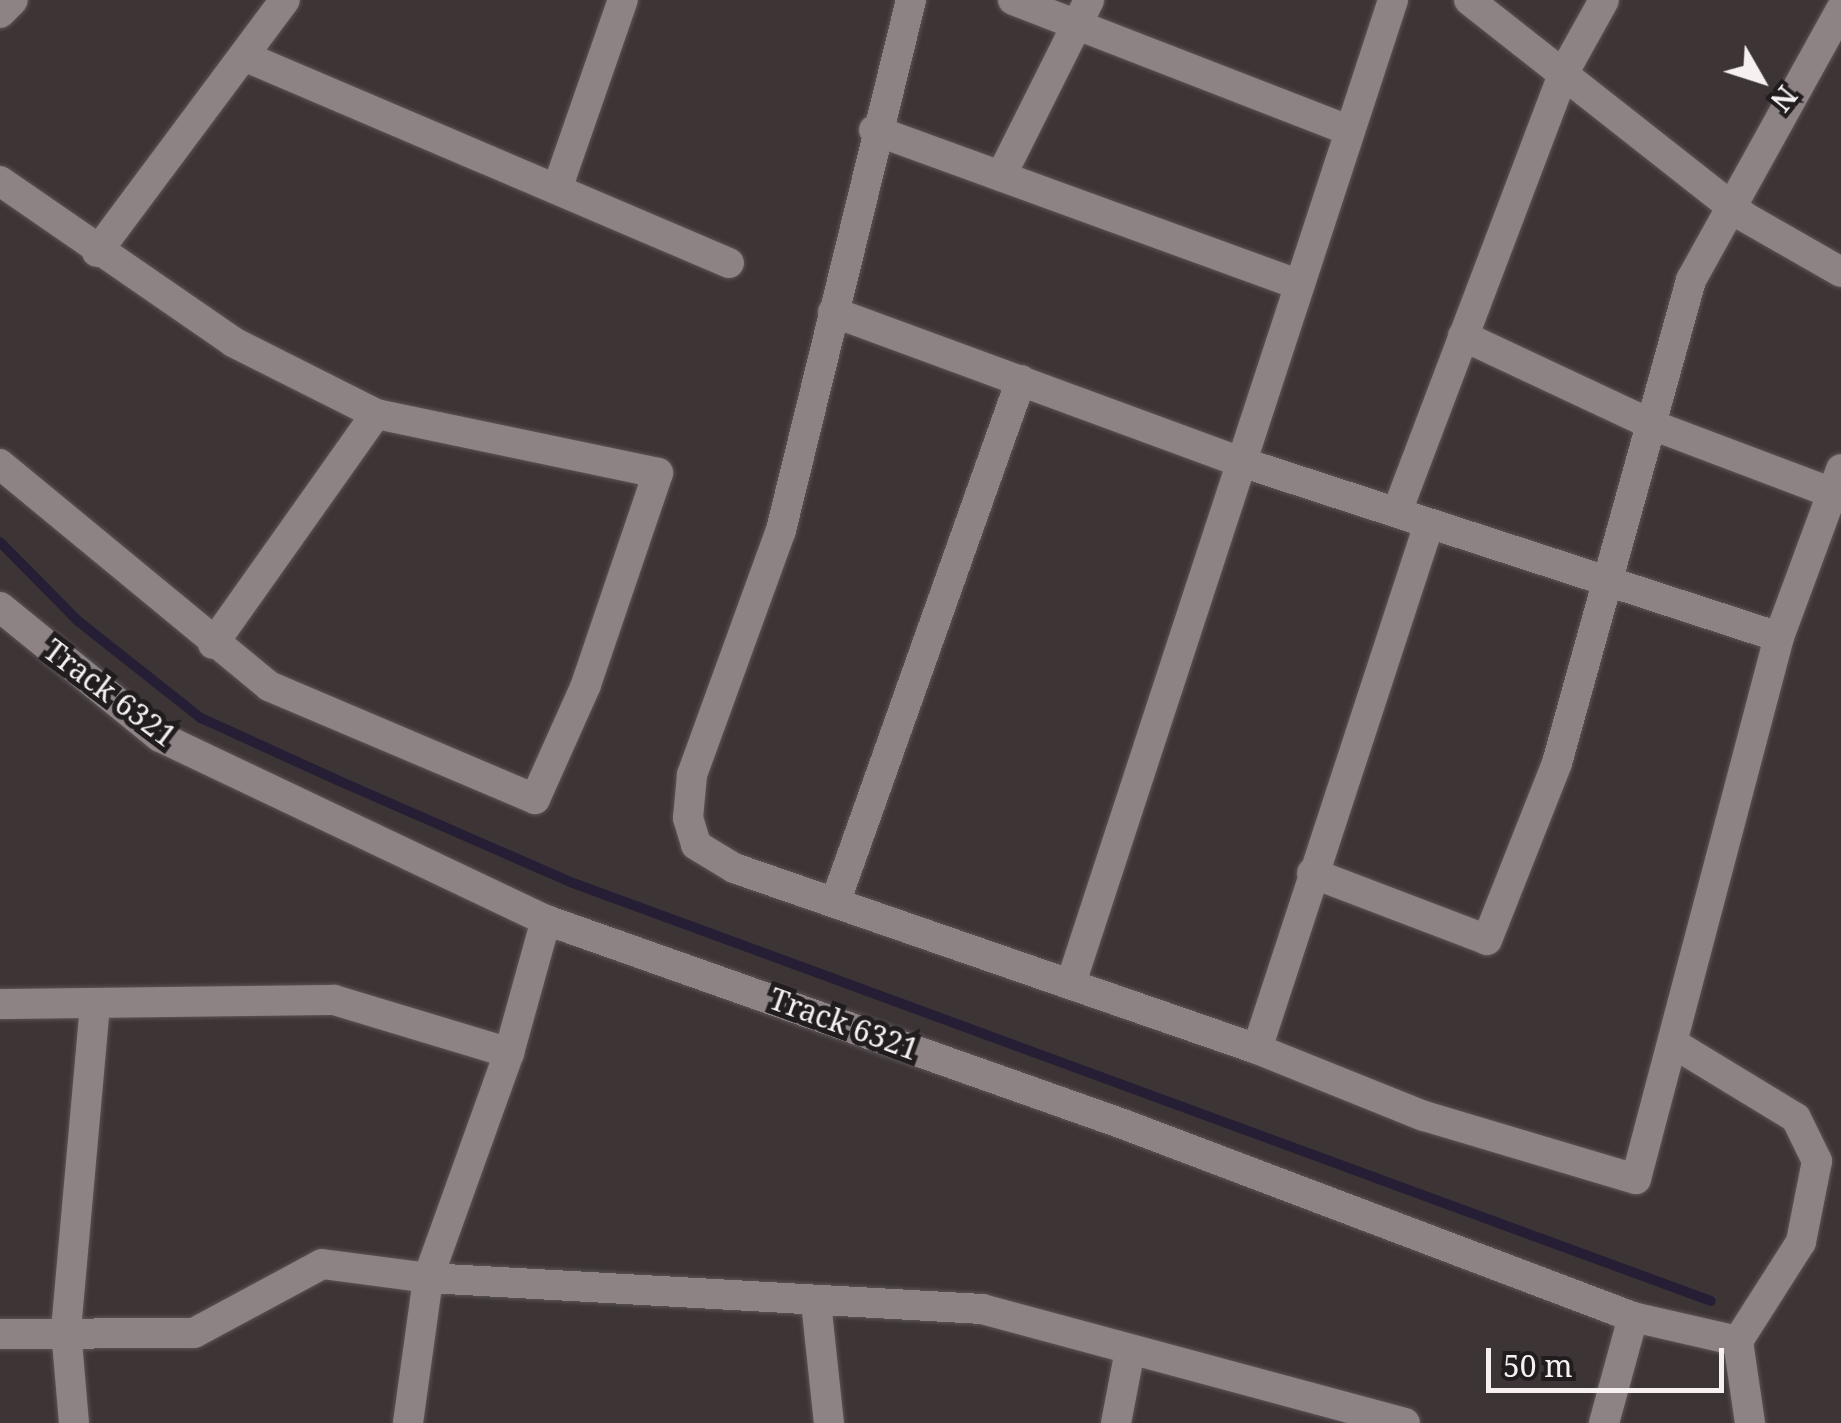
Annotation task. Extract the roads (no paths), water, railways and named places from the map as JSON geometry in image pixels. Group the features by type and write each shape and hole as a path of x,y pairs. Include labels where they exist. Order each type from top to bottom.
{"street":[{"path":"0,13 13,0"},
{"path":"97,252 286,0"},
{"path":"557,189 624,0"},
{"path":"911,0 874,130 781,530 692,775 688,818 696,846 734,868 1257,1049 1424,1116 1636,1179 1676,1044 1779,637 1836,481 1655,426 1463,336"},
{"path":"1013,0 1083,12 1345,128"},
{"path":"1071,983 1345,128 1393,0"},
{"path":"1469,0 1728,205 1805,258 1841,272"},
{"path":"1398,509 1564,72 1604,0"},
{"path":"1312,874 1487,940 1557,764 1655,426 1691,280 1728,205 1841,9"},
{"path":"1001,176 1083,12"},
{"path":"246,57 729,263"},
{"path":"874,130 1295,282"},
{"path":"0,182 233,342 376,414 658,473 586,685 535,799 268,686 0,464"},
{"path":"833,312 1238,461 1398,509 1429,524 1779,637"},
{"path":"835,903 1021,380"},
{"path":"214,644 376,414"},
{"path":"1257,1049 1429,524"},
{"name":"Track 6321","path":"0,608 160,737 546,920 1123,1124 1633,1317 1738,1341"},
{"path":"408,1423 428,1278 509,1052 546,920"},
{"path":"0,1004 95,1008 334,1000 509,1052"},
{"path":"74,1423 66,1330 95,1008"},
{"path":"1676,1044 1796,1118 1817,1161 1800,1242 1738,1341 1750,1423"},
{"path":"0,1334 66,1330 194,1333 322,1264 428,1278 982,1310 1406,1423"},
{"path":"816,1302 829,1423"},
{"path":"1604,1423 1633,1317"},
{"path":"1116,1423 1130,1350"}],"waterway":[{"path":"0,542 78,621 201,718 337,780 573,883 1711,1301"}]}
